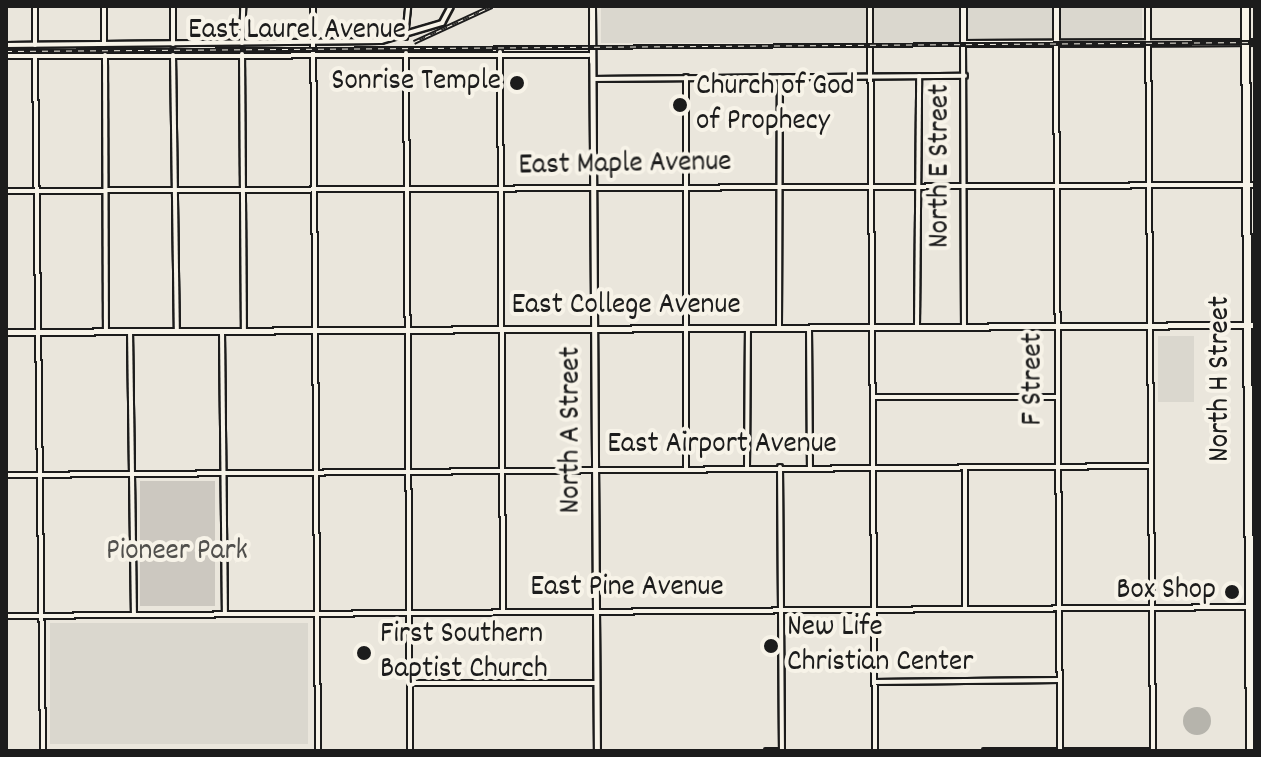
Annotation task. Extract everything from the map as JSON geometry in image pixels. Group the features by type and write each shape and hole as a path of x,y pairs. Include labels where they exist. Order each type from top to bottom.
{"highway":[{"name":"North H Street","path":"1245,6 1253,751"}],"street":[{"path":"35,6 35,45"},
{"path":"104,6 104,44"},
{"path":"173,6 173,44"},
{"path":"242,43 243,6"},
{"path":"313,6 318,751"},
{"path":"405,37 408,6"},
{"name":"East Laurel Avenue","path":"6,45 313,43 405,37 442,23 451,6"},
{"name":"North A Street","path":"592,6 597,751"},
{"path":"870,6 873,76 875,751"},
{"name":"North E Street","path":"963,6 964,326"},
{"name":"F Street","path":"1056,6 1060,751"},
{"path":"985,751 1153,751 1148,6"},
{"path":"963,43 1255,42"},
{"path":"500,52 503,612"},
{"name":"East Laurel Avenue","path":"6,56 500,52 590,58"},
{"path":"406,53 410,751"},
{"path":"242,54 244,331"},
{"path":"105,55 106,332"},
{"path":"173,55 177,331"},
{"path":"35,56 43,751"},
{"path":"917,326 919,76"},
{"path":"593,79 965,76"},
{"path":"686,77 686,468"},
{"path":"779,328 780,77"},
{"name":"East Maple Avenue","path":"6,191 1255,185"},
{"name":"East College Avenue","path":"6,332 1250,325"},
{"path":"747,468 748,328"},
{"path":"809,328 810,468"},
{"path":"130,331 134,615"},
{"path":"222,332 225,614"},
{"path":"873,397 1057,397"},
{"name":"East Airport Avenue","path":"6,475 1151,466"},
{"path":"767,751 782,751 780,467"},
{"path":"965,467 965,609"},
{"name":"East Pine Avenue","path":"6,616 1252,607"},
{"path":"874,682 1059,680"},
{"path":"410,683 596,683"}],"shaded area":[{"path":"601,6 1142,6 1142,43 601,43"},
{"path":"1158,336 1194,336 1194,402 1158,402"},
{"path":"50,623 308,623 308,744 50,744"}],"green space":[{"name":"Pioneer Park","path":"140,481 215,481 215,606 140,606"}],"building":[{"path":"1197,707 1207,711 1211,721 1207,731 1197,735 1187,731 1183,721 1187,711"}],"railway":[{"path":"414,42 492,6"},
{"path":"6,51 1255,42"}],"place":[{"name":"Sonrise Temple","path":"517,83"},
{"name":"Church of God of Prophecy","path":"680,105"},
{"name":"Box Shop","path":"1232,592"},
{"name":"New Life Christian Center","path":"771,646"},
{"name":"First Southern Baptist Church","path":"364,653"}]}
